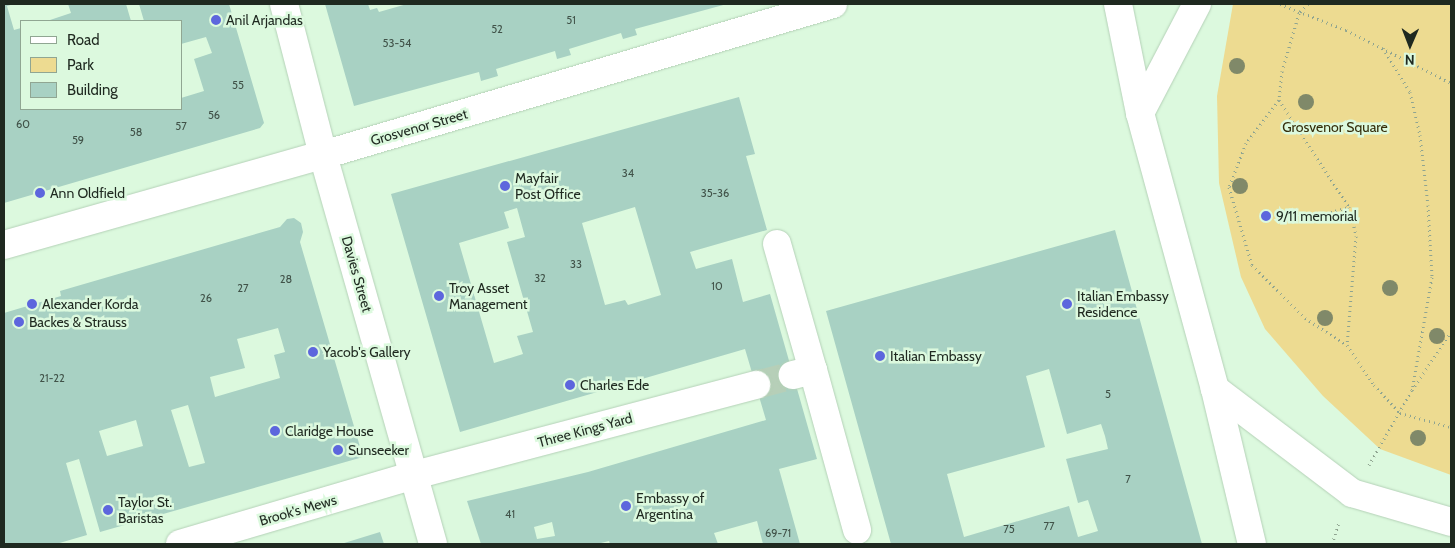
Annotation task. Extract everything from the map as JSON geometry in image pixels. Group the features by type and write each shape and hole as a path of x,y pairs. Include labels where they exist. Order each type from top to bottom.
{"street":[{"name":"Davies Street","path":"284,4 323,155 433,544"},
{"name":"Grosvenor Street","path":"4,245 323,155 833,4"},
{"path":"1118,4 1140,113 1215,388 1252,544"},
{"path":"1140,113 1197,4"},
{"path":"777,244 803,373 857,530"},
{"name":"Three Kings Yard","path":"415,475 756,385"},
{"path":"1215,388 1352,493 1451,522"},
{"name":"Brook's Mews","path":"180,544 415,475"}],"path":[{"path":"1280,4 1383,48 1451,83"},
{"path":"1308,4 1298,13 1282,71 1279,100 1246,143 1229,187 1252,265 1305,318 1347,345 1374,385 1400,413 1451,428"},
{"path":"1383,48 1410,92 1420,135 1428,204 1432,276 1412,390"},
{"path":"1279,100 1349,207 1356,236 1347,345"},
{"path":"1297,221 1349,207"},
{"path":"1366,471 1412,390 1451,332"},
{"path":"1332,544 1340,518"}],"green space":[{"name":"Grosvenor Square","path":"1233,4 1451,4 1451,475 1380,449 1323,396 1265,329 1241,277 1219,183 1217,96"}],"building":[{"path":"4,4 14,4 7,6 14,30 20,28 20,110 182,110 182,98 204,91 194,59 212,53 206,37 182,44 182,20 144,20 139,4 229,4 264,123 260,128 4,203"},
{"path":"68,4 126,4 131,20 50,20 71,13"},
{"path":"325,4 368,4 370,10 377,8 379,12 407,4 727,4 635,29 637,35 623,39 621,33 569,49 571,55 557,59 555,51 496,69 498,76 481,81 479,72 354,106"},
{"path":"739,97 755,154 746,156 767,230 690,252 696,269 732,259 743,302 770,294 817,459 779,469 800,544 763,544 757,521 714,533 718,544 610,544 609,541 597,544 481,544 467,501 588,472 766,420 745,349 460,432 391,194","holes":["635,207 661,295 628,305 625,300 605,305 582,223","517,208 525,237 507,242 533,332 517,336 523,354 494,363 459,243 509,228 504,212","552,522 555,536 537,539 534,527"]},
{"path":"294,218 301,223 303,232 300,242 363,457 100,532 79,459 66,463 87,535 56,544 4,544 4,313 61,296 60,291 280,227 287,219","holes":["278,328 285,352 274,355 280,378 215,397 210,377 245,368 237,339","188,405 205,463 189,467 171,410","136,420 143,446 107,456 99,431"]},
{"path":"1115,230 1202,544 891,544 826,311","holes":["1049,369 1067,434 1101,424 1105,436 1108,449 1066,459 1078,503 1088,500 1098,531 1078,537 1069,506 964,537 947,474 1045,447 1026,376"]},
{"path":"380,532 384,544 341,544"}],"tunnel":[{"path":"756,385 793,375"}],"place":[{"name":"Anil Arjandas","path":"216,20"},
{"name":"Mayfair Post Office","path":"505,186"},
{"name":"Ann Oldfield","path":"40,193"},
{"name":"9/11 memorial","path":"1266,216"},
{"name":"Troy Asset Management","path":"439,296"},
{"name":"Alexander Korda","path":"32,304"},
{"name":"Italian Embassy Residence","path":"1067,304"},
{"name":"Backes & Strauss","path":"19,322"},
{"name":"Yacob's Gallery","path":"313,352"},
{"name":"Italian Embassy","path":"880,356"},
{"name":"Charles Ede","path":"570,385"},
{"name":"Claridge House","path":"275,431"},
{"name":"Sunseeker","path":"338,450"},
{"name":"Embassy of Argentina","path":"626,506"},
{"name":"Taylor St. Baristas","path":"108,510"}]}
